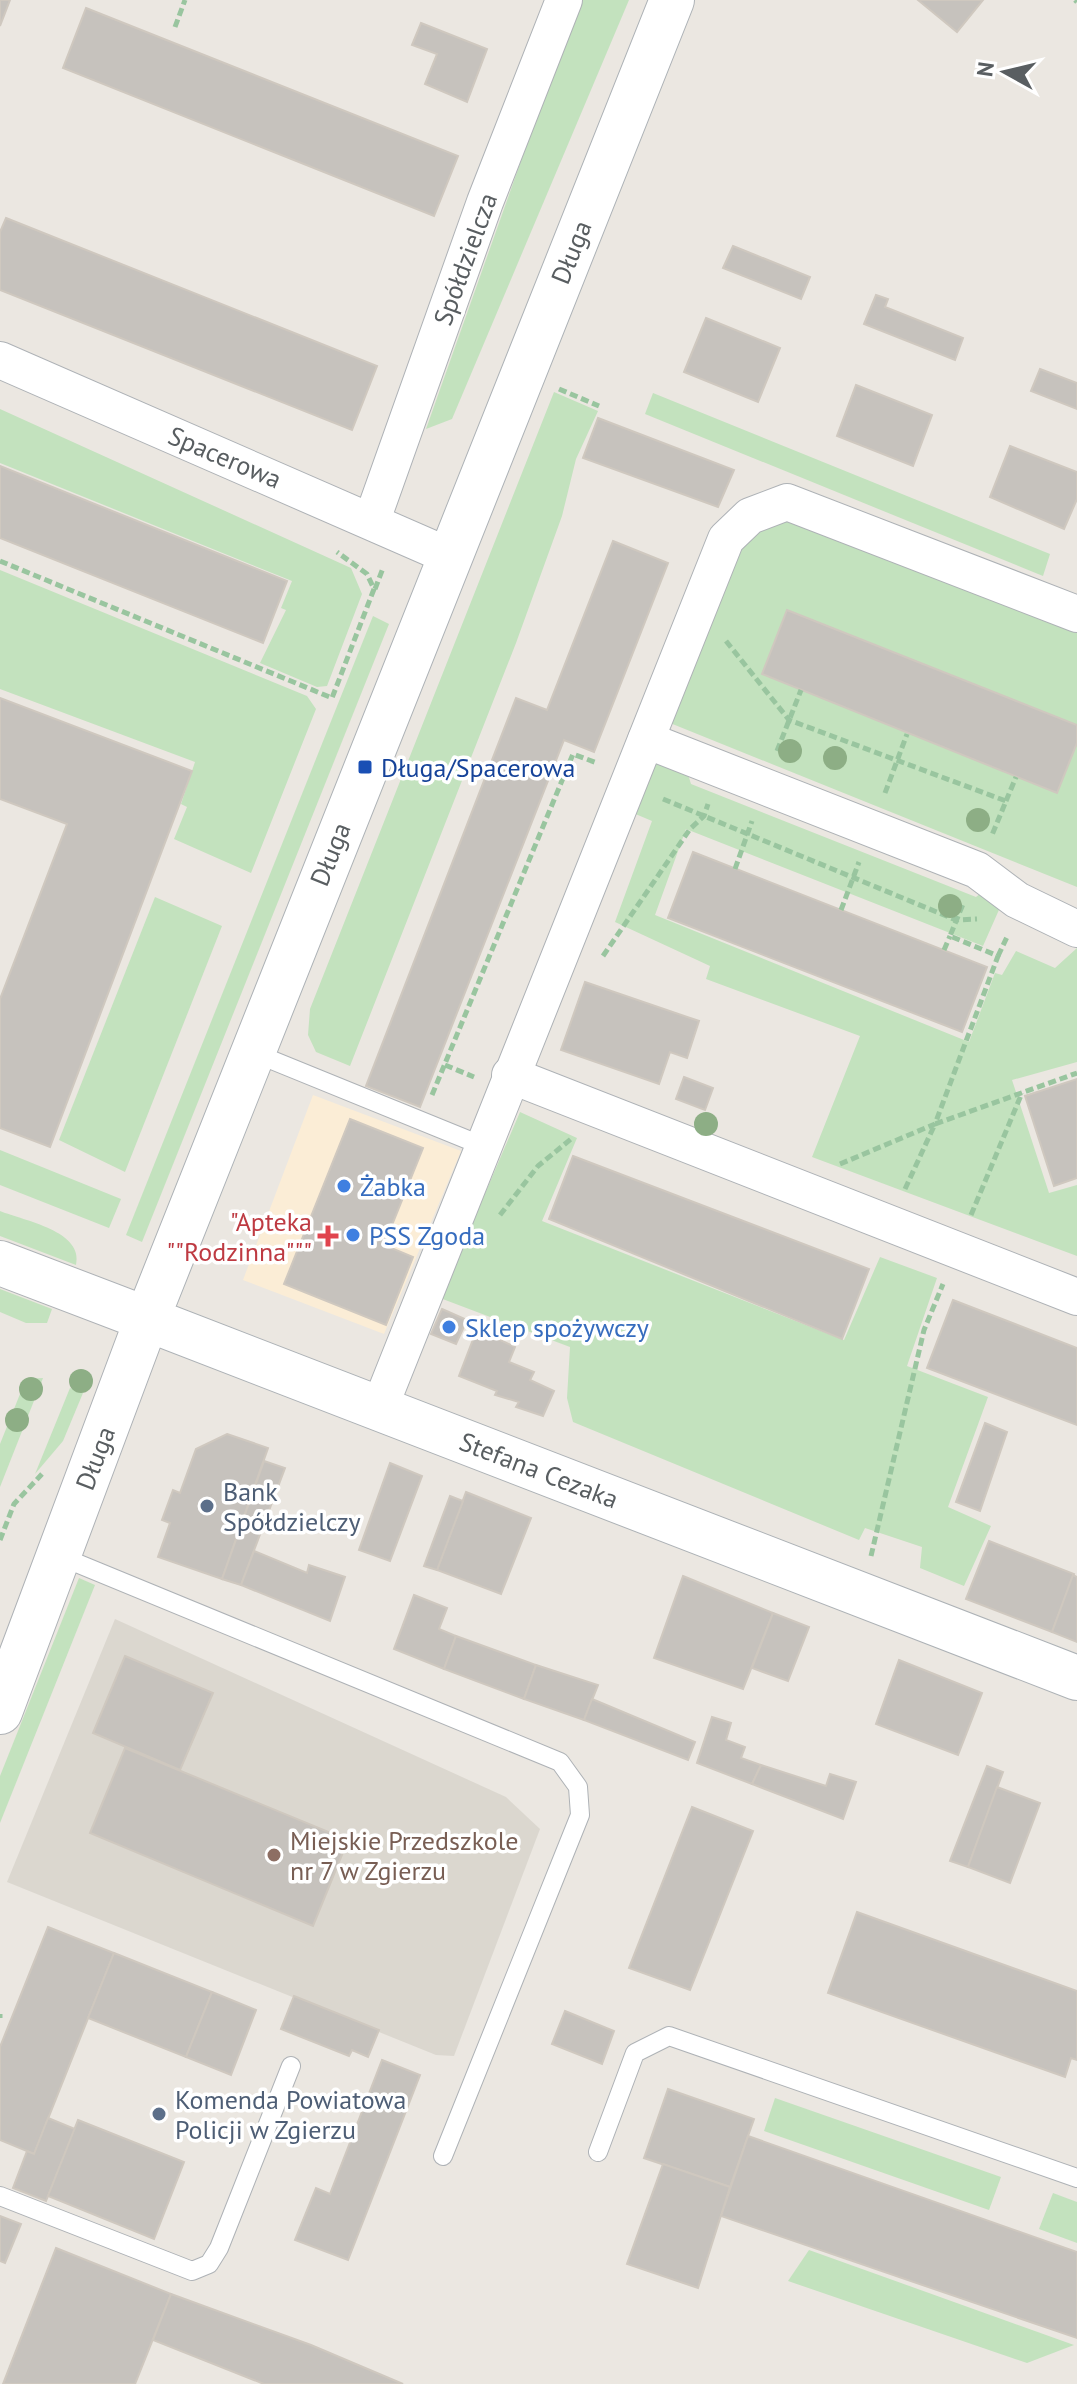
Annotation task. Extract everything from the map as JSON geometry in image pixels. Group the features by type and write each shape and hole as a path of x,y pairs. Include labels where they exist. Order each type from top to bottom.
{"main road":[{"name":"Długa","path":"0,1712 147,1319 672,0"},
{"name":"Stefana Cezaka","path":"0,1263 1077,1678"}],"street":[{"name":"Spółdzielcza","path":"372,520 485,202 564,0"},
{"name":"Spacerowa","path":"0,360 449,556"},
{"path":"379,1409 726,539 750,516 787,502 1077,614"},
{"path":"646,740 977,870 1017,900 1077,929"},
{"path":"510,1075 1077,1297"}],"lane":[{"path":"252,1052 483,1146"},
{"path":"57,1555 560,1762 578,1787 580,1815 443,2156"},
{"path":"598,2152 635,2053 669,2036 1077,2178"},
{"path":"0,2196 192,2271 209,2264 219,2248 291,2066"}],"path":[{"path":"175,27 185,0"},
{"path":"550,386 599,406"},
{"path":"0,561 332,698 374,589 367,574 354,562 323,545"},
{"path":"698,607 789,720 1006,801"},
{"path":"420,1122 573,754 704,816 956,920 986,919"},
{"path":"600,960 690,829 704,816 720,770"},
{"path":"944,950 1016,777"},
{"path":"889,1223 935,1124 998,956 950,936"},
{"path":"791,1185 935,1124 1077,1073"},
{"path":"870,1561 924,1330 1022,1093"},
{"path":"493,1224 538,1166 564,1147 580,1129"}],"shaded area":[{"path":"313,1095 461,1151 384,1334 243,1280"},
{"name":"Miejskie Przedszkole nr 7 w Zgierzu","path":"115,1619 506,1797 540,1829 454,2056 436,2055 7,1882"}],"green space":[{"path":"578,0 629,0 452,419 426,429"},
{"path":"554,392 598,411 576,459 562,516 516,643 350,1066 316,1052 308,1035 310,1009"},
{"path":"653,393 1050,554 1043,576 645,414"},
{"path":"0,409 351,568 362,594 327,686 317,687 260,663 286,610 281,608 292,581 0,463"},
{"path":"782,510 1077,625 1077,725 787,611 762,674 1057,793 1077,743 1077,887 670,723 748,530"},
{"path":"0,570 307,696 316,709 251,873 174,839 187,807 181,804 195,762 0,689"},
{"path":"373,616 389,624 142,1242 126,1235"},
{"path":"652,749 685,765 691,784 976,897 986,889 1002,903 983,946 686,829 655,915 969,1042 995,973 1002,975 1016,951 1055,968 1077,948 1077,1062 1012,1080 1049,1193 1077,1185 1077,1256 812,1157 860,1036 706,979 710,966 615,922 652,821 626,810"},
{"path":"155,897 222,926 125,1172 59,1140"},
{"path":"520,1112 577,1138 542,1221 844,1340 880,1257 937,1278 907,1366 988,1397 948,1507 991,1526 964,1586 920,1568 922,1547 865,1528 859,1540 573,1422 567,1398 570,1347 440,1298"},
{"path":"0,1150 121,1199 109,1228 0,1185"},
{"path":"0,1211 62,1236 76,1253 76,1265 0,1236"},
{"path":"0,1289 52,1309 47,1323 26,1323 0,1312"},
{"path":"43,1378 0,1487 0,1444 26,1379"},
{"path":"70,1388 83,1393 63,1441 35,1474"},
{"path":"79,1578 95,1585 0,1823 0,1776"},
{"path":"775,2098 1001,2177 989,2210 764,2131"},
{"path":"1053,2193 1077,2202 1077,2243 1039,2229"},
{"path":"809,2250 1074,2345 1027,2363 788,2281"}],"building":[{"path":"0,0 10,0 0,26"},
{"path":"918,0 983,0 957,32"},
{"path":"86,8 458,156 434,216 63,68"},
{"path":"421,23 487,49 467,102 425,84 437,54 412,45"},
{"path":"6,218 377,366 352,430 0,290 0,232"},
{"path":"733,246 810,277 801,299 723,268"},
{"path":"876,295 888,299 885,307 963,338 955,360 864,324"},
{"path":"706,318 780,348 758,402 684,372"},
{"path":"1040,369 1077,383 1077,409 1031,391"},
{"path":"856,385 932,415 913,466 837,436"},
{"path":"598,418 734,470 718,507 583,458"},
{"path":"1010,446 1077,472 1077,499 1064,529 990,497"},
{"path":"0,466 287,581 263,643 0,538"},
{"path":"613,541 668,563 594,752 564,740 420,1107 366,1086 516,698 547,710"},
{"path":"787,610 1077,725 1077,743 1057,793 762,674"},
{"path":"0,698 192,771 50,1147 0,1128 0,999 67,824 0,799"},
{"path":"693,852 987,967 962,1032 668,918"},
{"path":"585,982 699,1021 687,1058 670,1052 659,1084 561,1050"},
{"path":"684,1077 713,1088 705,1110 676,1099"},
{"path":"1077,1079 1077,1178 1054,1186 1025,1096"},
{"path":"350,1119 423,1148 384,1245 413,1257 386,1325 284,1284"},
{"path":"573,1156 869,1269 842,1339 549,1219"},
{"path":"953,1300 1077,1348 1077,1425 927,1368"},
{"name":"Sklep spożywczy","path":"442,1309 467,1320 456,1344 431,1334"},
{"path":"477,1329 515,1347 509,1362 534,1372 530,1380 554,1391 543,1416 516,1407 519,1402 495,1395 497,1391 459,1376"},
{"path":"985,1423 1007,1432 980,1511 956,1502"},
{"name":"Bank Spółdzielczy","path":"227,1434 268,1448 222,1579 158,1557 170,1523 162,1520 173,1490 180,1493 196,1449"},
{"path":"264,1461 285,1468 241,1585 222,1579"},
{"path":"390,1463 422,1476 390,1561 359,1550"},
{"path":"466,1492 531,1518 501,1594 437,1570"},
{"path":"450,1496 463,1501 437,1570 424,1566"},
{"path":"989,1541 1074,1574 1052,1632 966,1599"},
{"path":"254,1551 307,1573 309,1565 345,1577 330,1621 241,1585"},
{"path":"1073,1575 1077,1577 1077,1642 1052,1632"},
{"path":"683,1576 773,1613 743,1689 654,1658"},
{"path":"414,1595 447,1608 439,1629 456,1636 444,1669 394,1649"},
{"path":"773,1613 809,1627 788,1681 752,1668"},
{"path":"456,1636 536,1665 524,1699 444,1669"},
{"path":"125,1656 213,1693 180,1770 93,1733"},
{"path":"899,1660 982,1693 958,1755 876,1724"},
{"path":"536,1665 598,1685 584,1720 524,1699"},
{"path":"592,1699 695,1742 688,1760 584,1720"},
{"path":"712,1717 731,1723 726,1740 745,1747 741,1758 761,1765 752,1784 697,1763"},
{"path":"125,1748 348,1840 313,1926 90,1833"},
{"path":"761,1765 826,1786 830,1774 856,1782 843,1819 752,1784"},
{"path":"987,1766 1003,1772 968,1867 950,1861"},
{"path":"997,1787 1040,1803 1010,1883 968,1867"},
{"path":"692,1807 753,1831 690,1990 629,1968"},
{"path":"857,1912 1077,1991 1077,2060 1071,2058 1065,2077 828,1993"},
{"path":"48,1927 114,1953 34,2154 0,2140 0,2047"},
{"path":"114,1953 212,1992 186,2057 88,2018"},
{"path":"212,1992 256,2010 231,2075 186,2057"},
{"path":"294,1996 379,2030 368,2057 352,2050 349,2056 281,2029"},
{"path":"565,2011 614,2031 602,2064 552,2044"},
{"path":"382,2060 420,2075 348,2260 295,2240 316,2188 330,2194"},
{"path":"668,2089 754,2119 730,2187 644,2158"},
{"path":"48,2118 75,2129 46,2201 13,2188 27,2151 34,2154"},
{"path":"78,2120 184,2162 154,2239 48,2196"},
{"path":"748,2136 1077,2252 1077,2338 721,2216"},
{"path":"663,2164 730,2187 698,2288 627,2264"},
{"path":"0,2216 21,2224 5,2263 0,2261"},
{"path":"56,2248 171,2294 135,2384 3,2384"},
{"path":"171,2294 311,2345 403,2384 264,2384 153,2340"}],"place":[{"name":"Długa/Spacerowa","path":"365,767"},
{"name":"Żabka","path":"344,1186"},
{"name":"PSS Zgoda","path":"353,1235"},
{"name":"\"Apteka \"\"Rodzinna\"\"\"","path":"328,1236"},
{"name":"Sklep spożywczy","path":"449,1327"},
{"name":"Bank Spółdzielczy","path":"207,1506"},
{"name":"Miejskie Przedszkole nr 7 w Zgierzu","path":"274,1855"},
{"name":"Komenda Powiatowa Policji w Zgierzu","path":"159,2114"}]}
